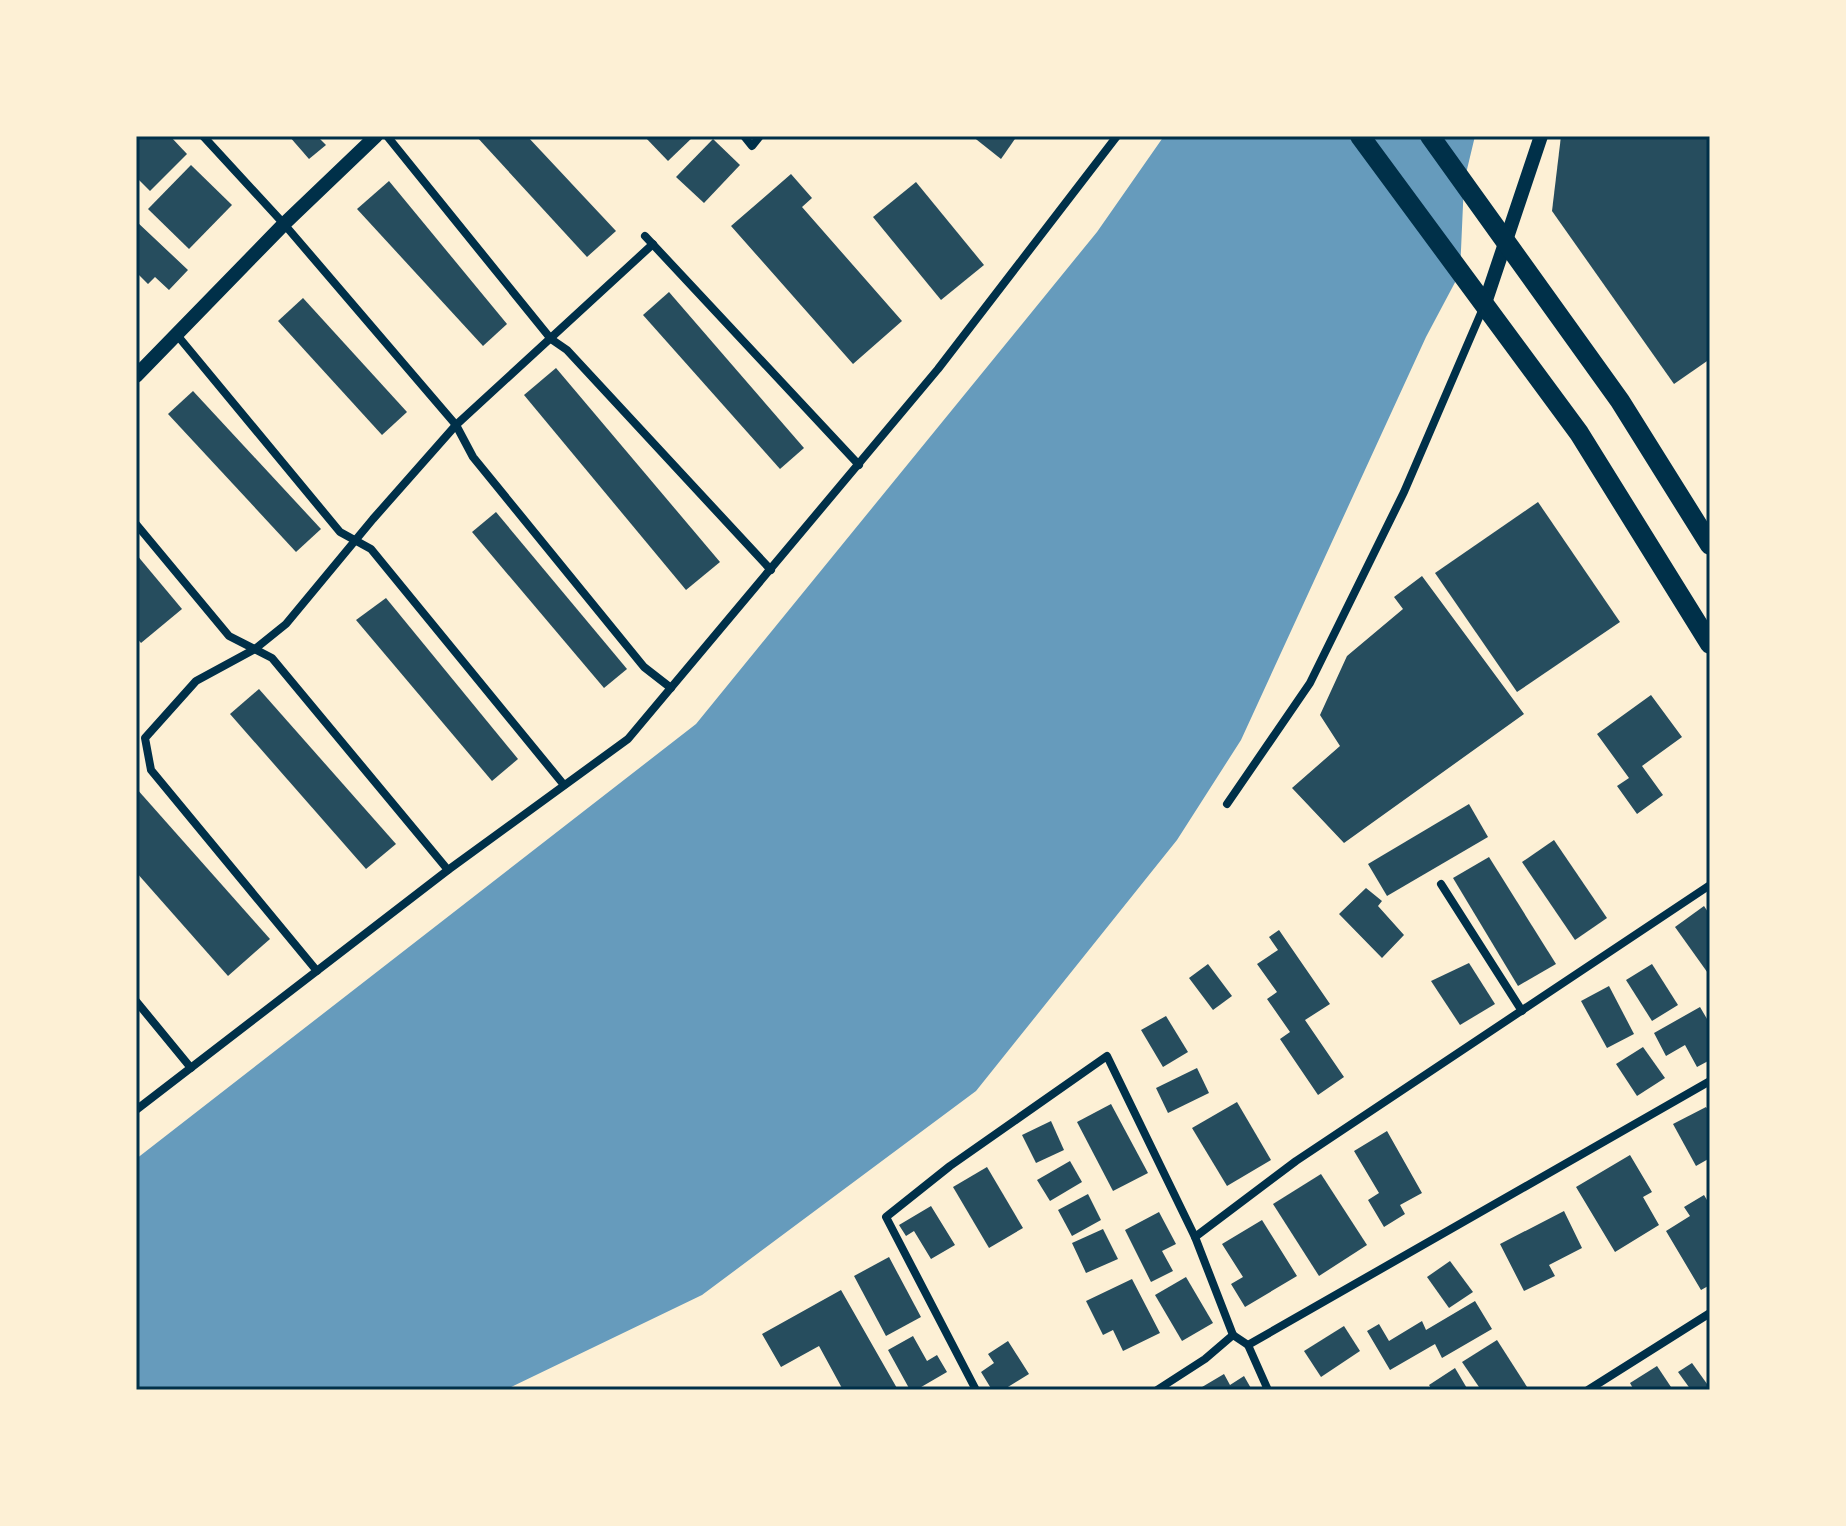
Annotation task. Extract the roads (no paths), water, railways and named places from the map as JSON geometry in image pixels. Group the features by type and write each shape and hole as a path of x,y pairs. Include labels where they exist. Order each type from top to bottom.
{"main road":[{"path":"1360,136 1579,433 1710,644"},
{"path":"1430,136 1620,401 1710,545"}],"street":[{"path":"203,136 284,224 456,425 473,457 644,667 671,688"},
{"path":"136,376 284,224 376,136"},
{"path":"387,136 551,339 567,350 771,570"},
{"path":"744,136 752,146 760,136"},
{"path":"136,1110 448,870 628,739 938,369 1117,136"},
{"path":"1227,804 1310,683 1404,492 1484,306 1541,136"},
{"path":"645,236 859,465"},
{"path":"317,971 151,770 140,736 196,681 255,649 286,624 456,425 653,244"},
{"path":"177,335 340,532 371,549 564,785"},
{"path":"136,524 229,636 272,658 448,870"},
{"path":"1441,884 1522,1011"},
{"path":"1195,1237 1296,1161 1710,885"},
{"path":"136,1001 191,1068"},
{"path":"976,1390 886,1217 950,1166 1107,1056 1195,1237 1233,1335 1248,1345 1268,1390"},
{"path":"1248,1345 1710,1081"},
{"path":"1588,1390 1710,1313"},
{"path":"1157,1390 1205,1359 1233,1335"}],"water":[{"path":"1164,136 1475,136 1464,182 1460,273 1426,337 1241,740 1177,840 976,1091 702,1295 505,1390 136,1390 136,1159 696,724 1097,232"}]}
